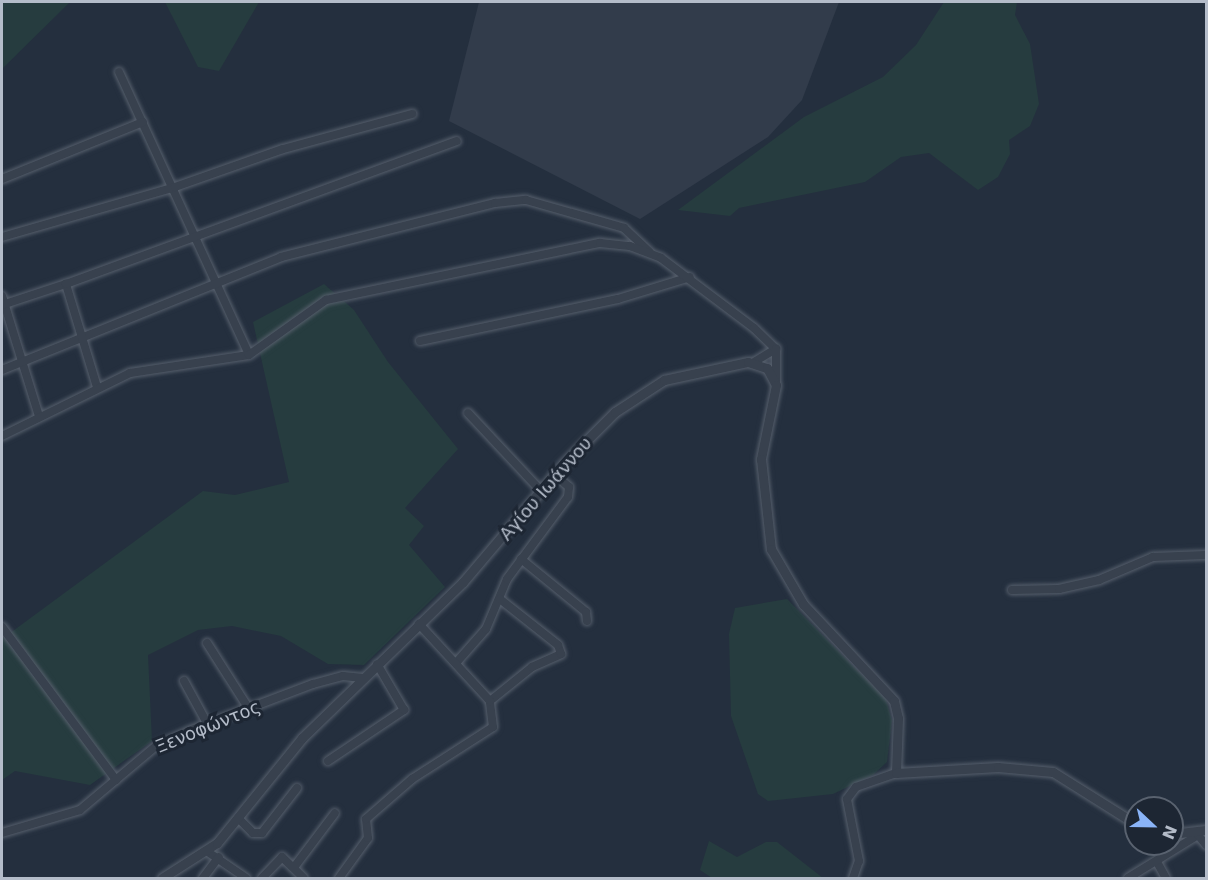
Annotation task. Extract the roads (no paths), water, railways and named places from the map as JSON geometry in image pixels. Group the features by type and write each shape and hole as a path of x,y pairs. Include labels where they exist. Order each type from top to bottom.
{"street":[{"path":"119,72 199,238 249,355"},
{"path":"2,237 175,187 282,148 412,114"},
{"path":"2,179 143,122"},
{"path":"3,305 199,238 457,141"},
{"path":"2,370 23,363 81,336 281,257 526,200 624,228 650,252 690,278 776,349"},
{"path":"2,434 97,387 157,366 227,362 249,355 314,306 338,297 600,243 650,252"},
{"path":"420,341 608,302 690,278"},
{"path":"66,284 97,387"},
{"path":"2,296 39,416"},
{"path":"776,349 754,362 770,372 776,385"},
{"path":"776,349 776,385 761,459 771,549 803,604 894,701 898,718 896,773"},
{"name":"Αγίου Ιωάννου","path":"162,879 208,852 302,738 497,545 554,474 615,412 652,385 754,362"},
{"path":"468,412 540,490"},
{"path":"456,663 486,629 521,559 570,493 554,474"},
{"path":"1012,590 1059,589 1099,580 1153,557 1206,555"},
{"path":"521,559 586,612 587,621"},
{"path":"490,701 532,667 561,654 558,645 500,599"},
{"path":"339,879 368,838 366,819 412,779 492,730 490,701 419,624"},
{"path":"2,627 116,780"},
{"path":"207,643 249,709"},
{"path":"328,761 404,710 377,664"},
{"name":"Ξενοφώντος","path":"2,833 70,815 156,746 327,680 363,678"},
{"path":"184,681 208,725"},
{"path":"853,879 859,861 848,799 856,787 896,773 999,767 1053,772 1124,816"},
{"path":"238,818 253,833 262,833 297,788"},
{"path":"295,866 335,813"},
{"path":"1184,834 1202,833"},
{"path":"1202,833 1206,845"},
{"path":"1128,879 1202,833"},
{"path":"208,852 219,857 246,879"},
{"path":"203,879 219,857"},
{"path":"261,879 282,857 295,866 304,879"},
{"path":"1157,862 1166,879"}]}
